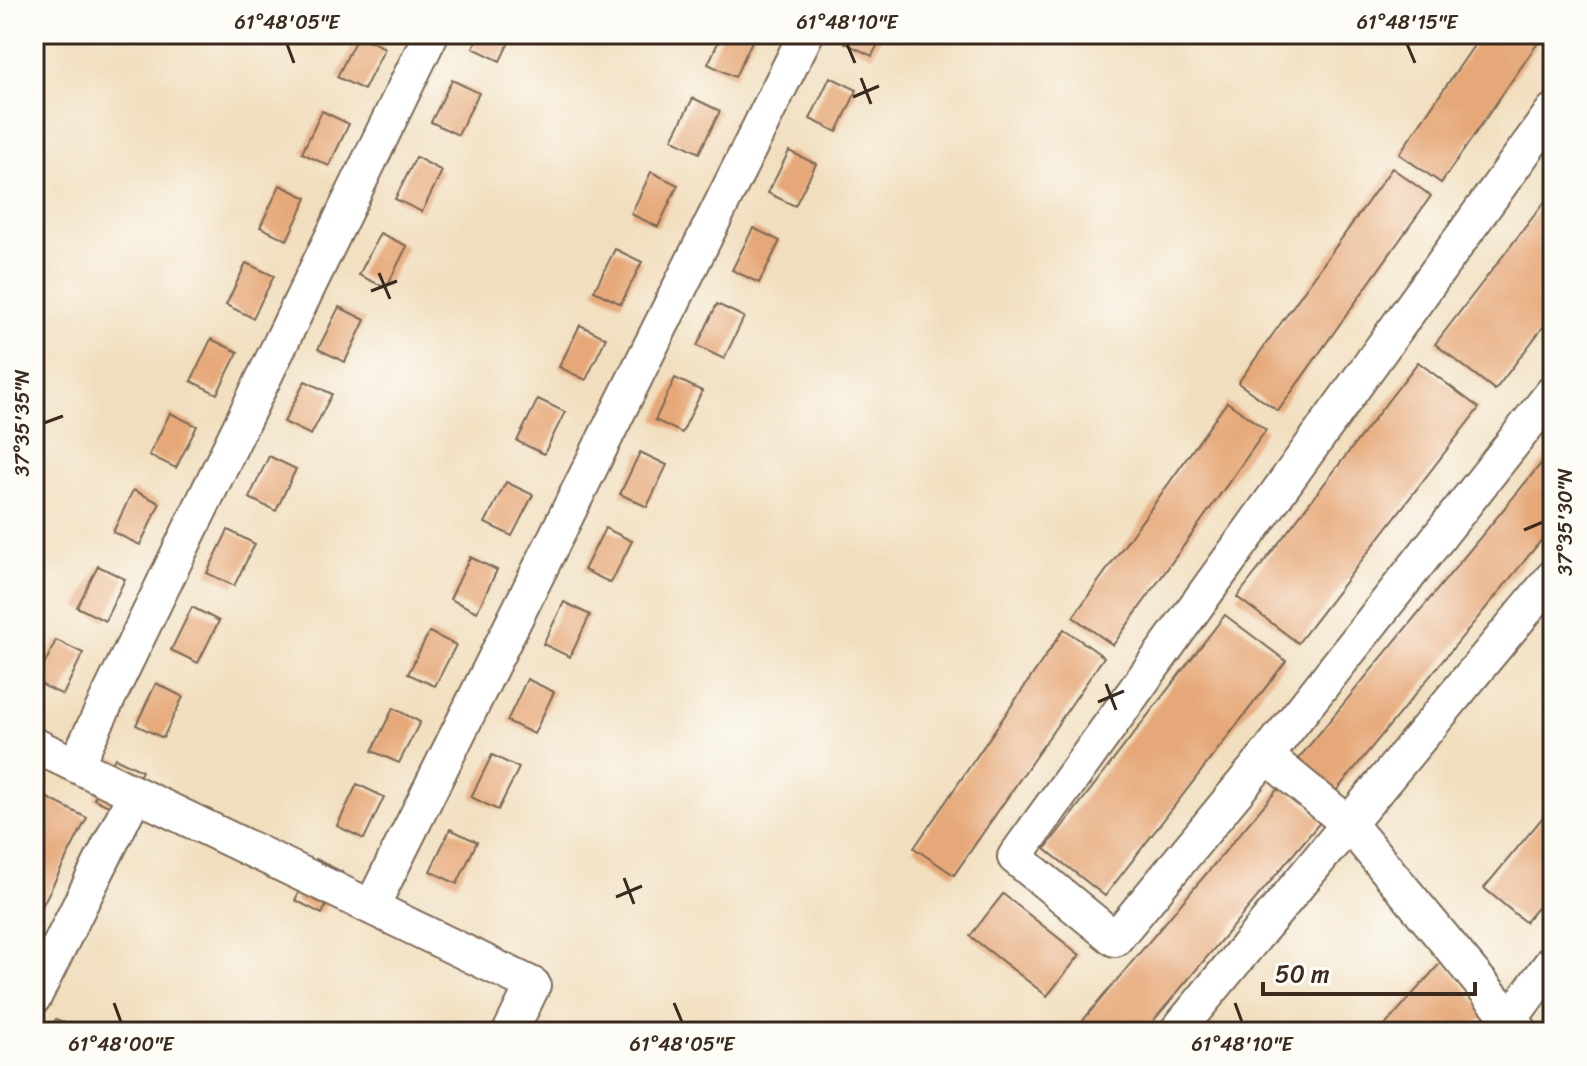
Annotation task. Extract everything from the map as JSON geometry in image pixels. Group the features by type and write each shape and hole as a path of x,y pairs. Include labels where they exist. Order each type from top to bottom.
{"street":[{"path":"76,764 431,34"},
{"path":"372,906 806,34"},
{"path":"1553,111 1015,857 1115,939 1266,756 1553,392"},
{"path":"1176,1032 1553,577"},
{"path":"34,745 533,985 510,1032"},
{"path":"1266,756 1349,824 1516,1025 1553,961"},
{"path":"34,997 135,794"}],"building":[{"path":"479,34 513,34 500,61 473,48"},
{"path":"722,34 755,35 735,77 708,64"},
{"path":"849,34 883,34 872,56 845,43"},
{"path":"1482,34 1544,34 1441,183 1399,154"},
{"path":"358,35 385,48 364,90 337,77"},
{"path":"830,77 857,90 837,132 810,119"},
{"path":"452,80 479,93 458,135 431,122"},
{"path":"693,98 720,111 699,153 672,139"},
{"path":"322,111 349,124 329,166 302,153"},
{"path":"789,151 816,164 795,206 768,193"},
{"path":"416,157 442,171 422,212 395,199"},
{"path":"1392,168 1431,196 1278,411 1238,383"},
{"path":"651,172 678,185 658,227 631,214"},
{"path":"280,185 307,198 287,240 260,227"},
{"path":"1553,191 1553,314 1495,390 1435,344"},
{"path":"753,228 780,241 759,283 732,270"},
{"path":"380,233 407,246 386,288 359,275"},
{"path":"615,249 642,262 621,304 594,291"},
{"path":"246,263 274,276 253,318 226,305"},
{"path":"717,304 744,317 724,359 697,346"},
{"path":"339,307 365,320 345,362 318,349"},
{"path":"580,325 606,338 586,380 559,367"},
{"path":"211,339 238,352 217,394 191,381"},
{"path":"1418,362 1479,408 1298,643 1237,597"},
{"path":"675,378 702,391 682,433 655,420"},
{"path":"305,381 332,394 311,435 284,422"},
{"path":"538,399 565,412 544,454 517,441"},
{"path":"1227,402 1266,430 1113,645 1073,617"},
{"path":"170,413 197,426 176,468 149,455"},
{"path":"1553,449 1553,526 1336,791 1298,759"},
{"path":"640,452 667,465 647,507 620,494"},
{"path":"269,456 296,469 276,511 249,498"},
{"path":"506,482 533,495 512,536 485,523"},
{"path":"133,490 160,503 140,545 113,532"},
{"path":"605,528 632,541 611,583 584,570"},
{"path":"228,530 255,544 234,586 207,573"},
{"path":"470,557 497,570 477,612 450,599"},
{"path":"98,566 125,579 105,621 77,607"},
{"path":"564,602 590,615 570,657 543,644"},
{"path":"192,607 219,621 198,663 171,650"},
{"path":"1225,615 1286,661 1105,896 1045,849"},
{"path":"1064,629 1104,657 954,875 914,848"},
{"path":"429,632 456,645 435,686 408,674"},
{"path":"56,640 83,653 63,695 36,682"},
{"path":"527,679 554,692 534,734 507,721"},
{"path":"156,683 183,697 163,738 136,725"},
{"path":"393,708 420,722 399,763 372,751"},
{"path":"492,755 519,768 498,810 471,797"},
{"path":"115,758 142,771 121,812 94,799"},
{"path":"357,784 384,797 364,839 337,826"},
{"path":"1281,785 1322,820 1144,1032 1073,1032"},
{"path":"34,791 87,818 34,922"},
{"path":"1553,805 1553,889 1525,922 1484,888"},
{"path":"450,829 477,842 457,884 430,871"},
{"path":"316,859 342,872 322,914 295,900"},
{"path":"1003,894 1080,955 1047,996 970,936"},
{"path":"1443,960 1486,1015 1466,1032 1379,1032"},
{"path":"56,1019 71,1026 68,1032 49,1032"}]}
